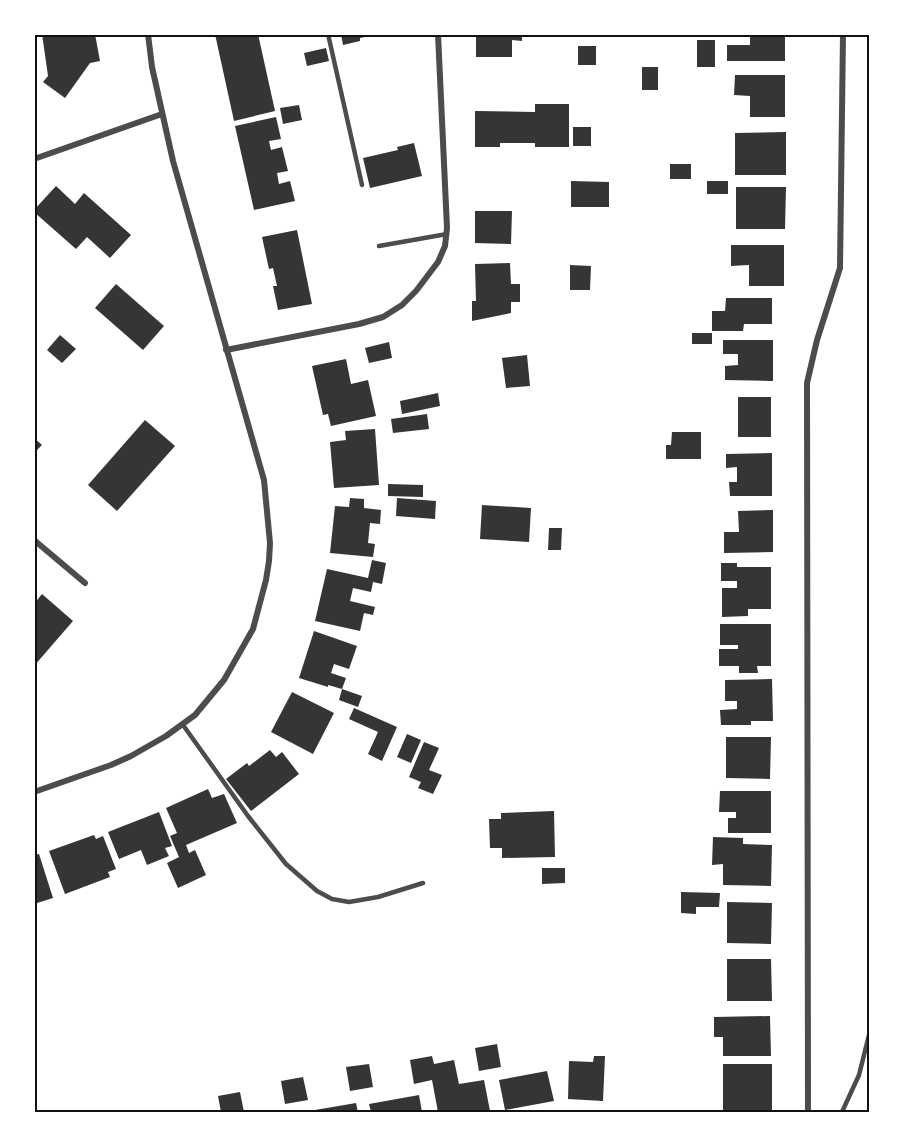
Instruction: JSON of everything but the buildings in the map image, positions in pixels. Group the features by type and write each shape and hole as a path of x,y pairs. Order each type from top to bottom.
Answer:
{"street":[{"path":"34,792 121,761 149,747 183,725 206,703 224,680 253,629 266,580 270,543 264,480 173,161 152,67 148,34"},
{"path":"226,350 359,324 383,317 402,305 438,262 447,234 438,34"},
{"path":"808,1113 807,383 817,340 840,268 843,34"},
{"path":"34,159 162,114"},
{"path":"34,540 85,584"}],"lane":[{"path":"328,34 362,185"},
{"path":"379,246 447,234"},
{"path":"183,725 285,864 317,891 332,900 349,902 378,897 423,883"},
{"path":"842,1113 859,1075 870,1032"}]}
